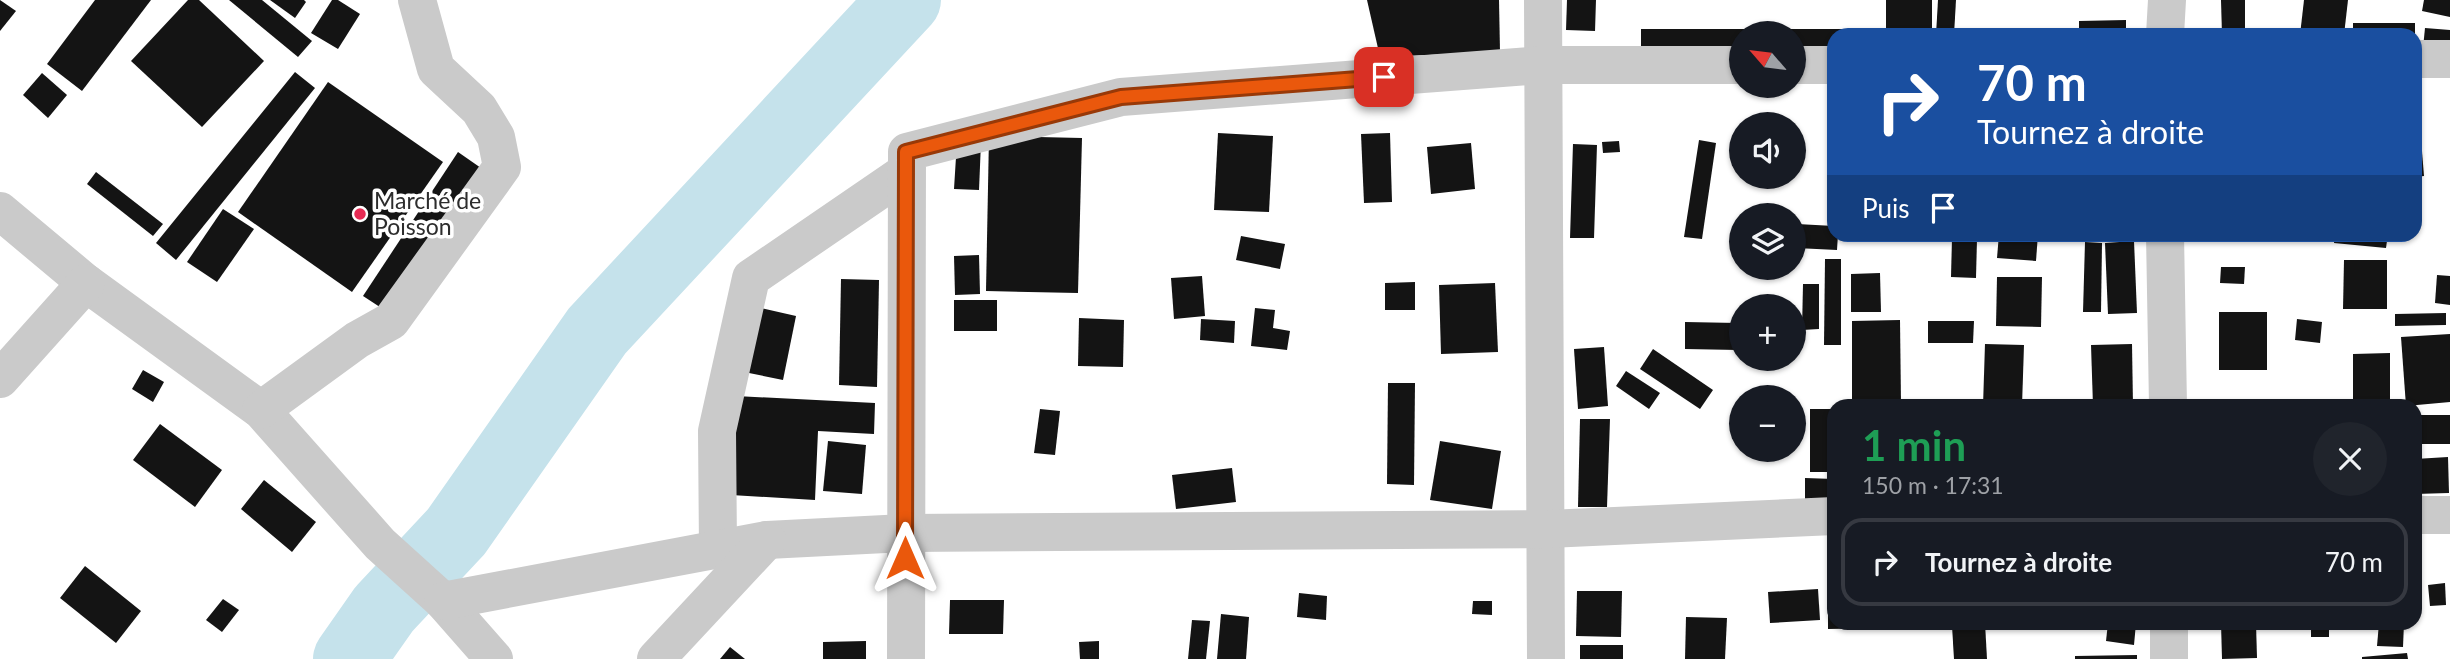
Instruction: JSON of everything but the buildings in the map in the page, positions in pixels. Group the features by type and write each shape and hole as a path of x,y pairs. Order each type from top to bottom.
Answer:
{"street":[{"path":"261,410 357,341 391,321 502,167 496,137 479,109 436,69 417,0"},
{"path":"1543,0 1548,529 1546,659"},
{"path":"2165,28 2167,0"},
{"path":"2422,59 2450,59"},
{"path":"906,659 906,152 1121,97 1543,65 1729,65"},
{"path":"1806,65 1827,65"},
{"path":"719,550 717,431 751,278 906,172"},
{"path":"0,211 86,283 261,410 380,544 443,601 494,659"},
{"path":"2165,242 2168,399"},
{"path":"0,379 86,283"},
{"path":"2422,515 2450,515"},
{"path":"443,601 767,540 905,533 1548,529 1827,516"},
{"path":"656,659 767,540"},
{"path":"2169,630 2169,659"}],"waterway":[{"path":"349,659 384,609 456,532 597,331 905,0"}],"place":[{"name":"Marché de Poisson","path":"360,214"}],"route":[{"path":"905,558 906,152 1121,97 1384,77"}]}
